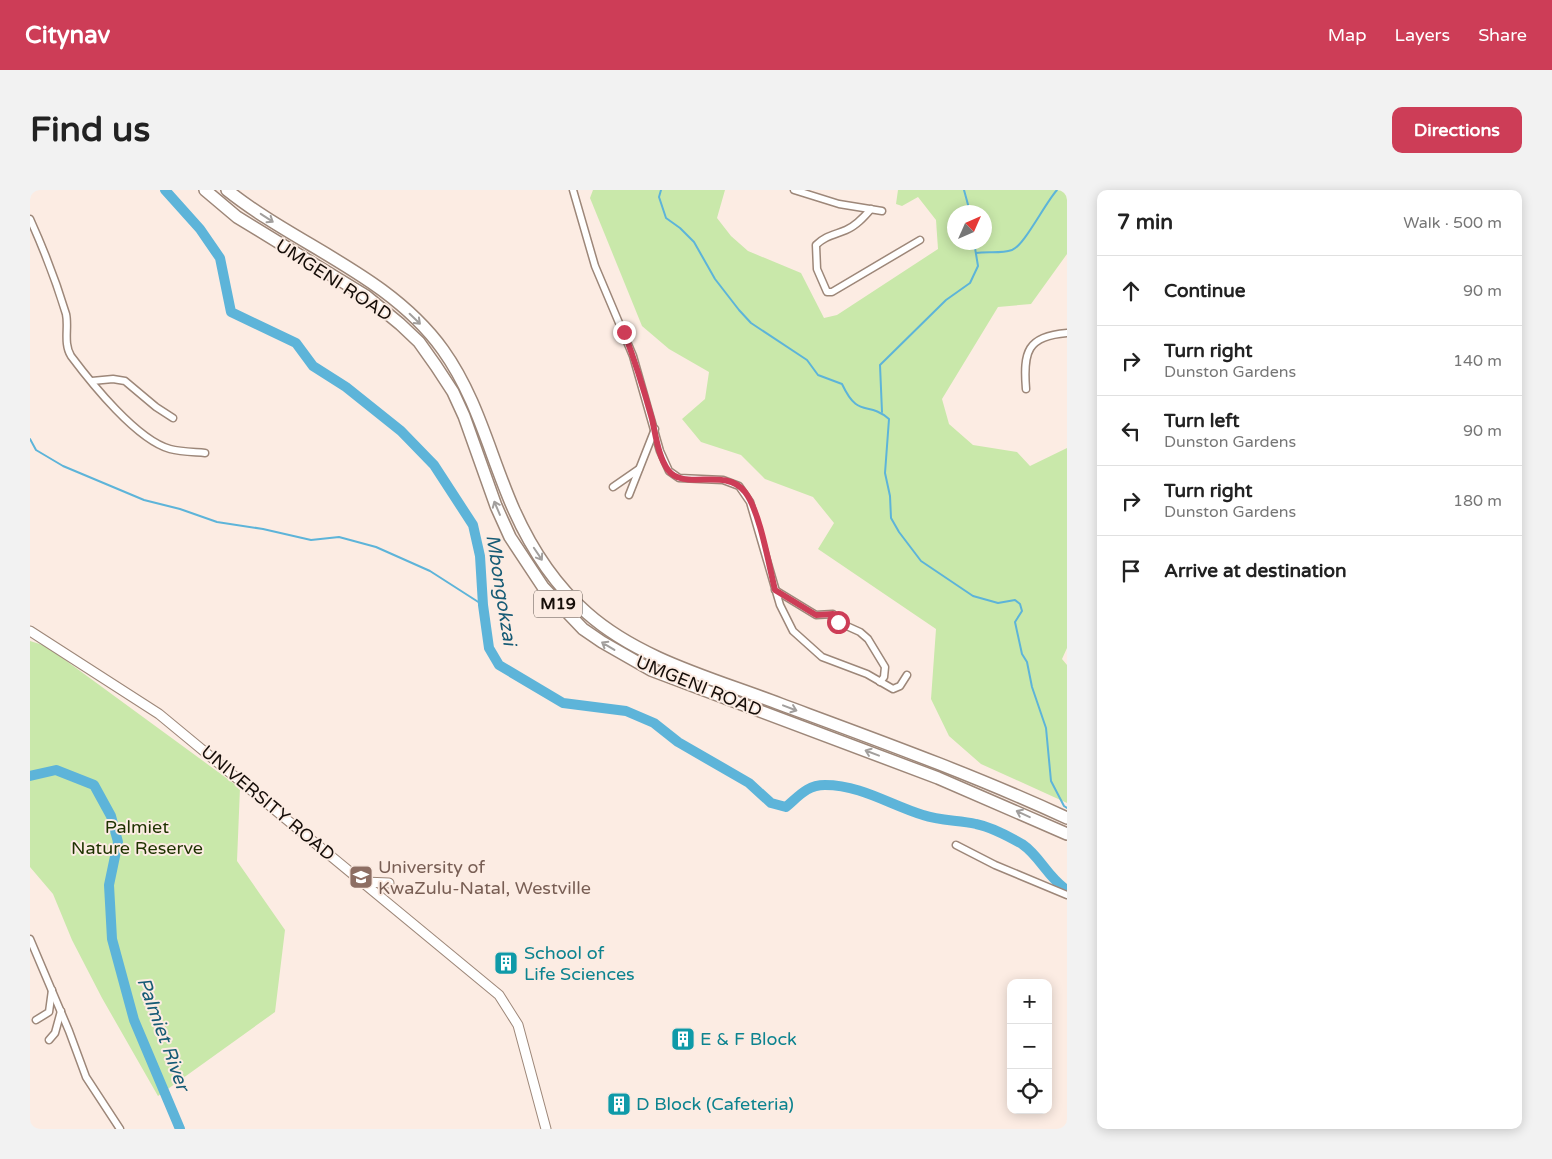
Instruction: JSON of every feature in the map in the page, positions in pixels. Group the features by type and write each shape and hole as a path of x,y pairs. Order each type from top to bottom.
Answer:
{"highway":[{"name":"UMGENI ROAD","path":"205,190 237,217 366,296 384,309 419,342 453,392 496,506 520,554 543,587 583,628 602,642 651,670 938,778 1067,834"},
{"name":"UMGENI ROAD","path":"227,190 274,224 370,281 402,306 436,341 471,396 514,510 527,537 560,584 587,613 616,634 659,658 944,765 1067,818"}],"street":[{"path":"573,190 595,266 630,348 663,459 673,475 685,479 728,480 746,493 756,517 775,590 785,617 808,647 833,663 867,674 889,688 897,688 907,675"},
{"path":"794,190 839,204 882,211"},
{"path":"871,209 858,223 847,230 828,236 816,245 817,269 827,292 832,292 852,281 920,240"},
{"path":"30,219 47,258 66,317 68,352 128,421 144,435 169,449 205,453"},
{"path":"1026,389 1025,358 1031,347 1044,336 1067,333"},
{"path":"92,381 113,379 125,381 156,408 173,418"},
{"path":"629,495 654,429"},
{"path":"613,487 639,469"},
{"path":"775,590 816,615 833,614 840,624 864,634 885,667 884,677 880,682"},
{"name":"UNIVERSITY ROAD","path":"30,632 159,714 488,985 507,1005 518,1026 546,1129"},
{"path":"956,845 1067,895"},
{"path":"364,882 388,883"},
{"path":"30,939 61,1011 86,1077 120,1129"},
{"path":"36,1020 49,1012 52,990"},
{"path":"49,1040 55,1033 61,1011"}],"green space":[{"path":"593,190 725,190 717,218 731,236 748,251 801,273 824,318 837,315 938,249 936,220 918,197 902,206 896,204 898,190 1067,190 1067,254 1031,304 998,307 942,399 949,424 973,445 1017,452 1030,466 1067,448 1067,648 1062,659 1067,665 1067,803 981,764 949,736 931,699 936,629 818,549 834,523 813,497 765,479 741,455 701,442 682,419 705,399 709,372 669,349 642,326 590,198"},
{"name":"Palmiet Nature Reserve","path":"30,641 46,646 240,788 237,861 285,930 275,1012 158,1096 102,998 72,940 53,894 30,867"}],"waterway":[{"name":"Mbongokzai","path":"165,190 200,229 220,258 231,312 296,343 313,366 346,387 401,431 434,465 473,525 480,556 483,605 489,648 499,665 563,703 626,711 654,723 678,742 749,783 771,803 786,807 808,789 819,785 838,786 863,792 929,817 982,825 1022,844 1054,879 1067,890"},
{"path":"661,190 659,197 666,218 680,228 694,242 715,279 751,323 807,360 818,375 842,384 853,402 889,419 885,473 890,496 891,518 921,561 973,596 998,603 1015,600 1020,604 1022,611 1015,622 1022,654 1027,662 1032,687 1046,728 1051,781 1064,806 1067,808"},
{"path":"964,190 968,205"},
{"path":"976,253 1008,251 1017,247 1057,190"},
{"path":"882,412 880,365 946,300 970,283 978,266 975,250"},
{"path":"30,439 36,450 63,466 144,500 180,509 217,522 263,529 311,540 339,537 376,547 430,571 483,605"},
{"name":"Palmiet River","path":"30,776 56,770 94,785 111,816 118,842 109,885 112,939 134,1020 180,1129"}],"place":[{"name":"University of KwaZulu-Natal, Westville","path":"361,877"},
{"name":"School of Life Sciences","path":"506,963"},
{"name":"E & F Block","path":"683,1039"},
{"name":"D Block (Cafeteria)","path":"619,1104"}],"route":[{"path":"624,332 642,385 660,451 669,471 679,478 728,480 739,486 746,493 756,517 775,590 816,615 828,613 835,615 838,622"}]}
